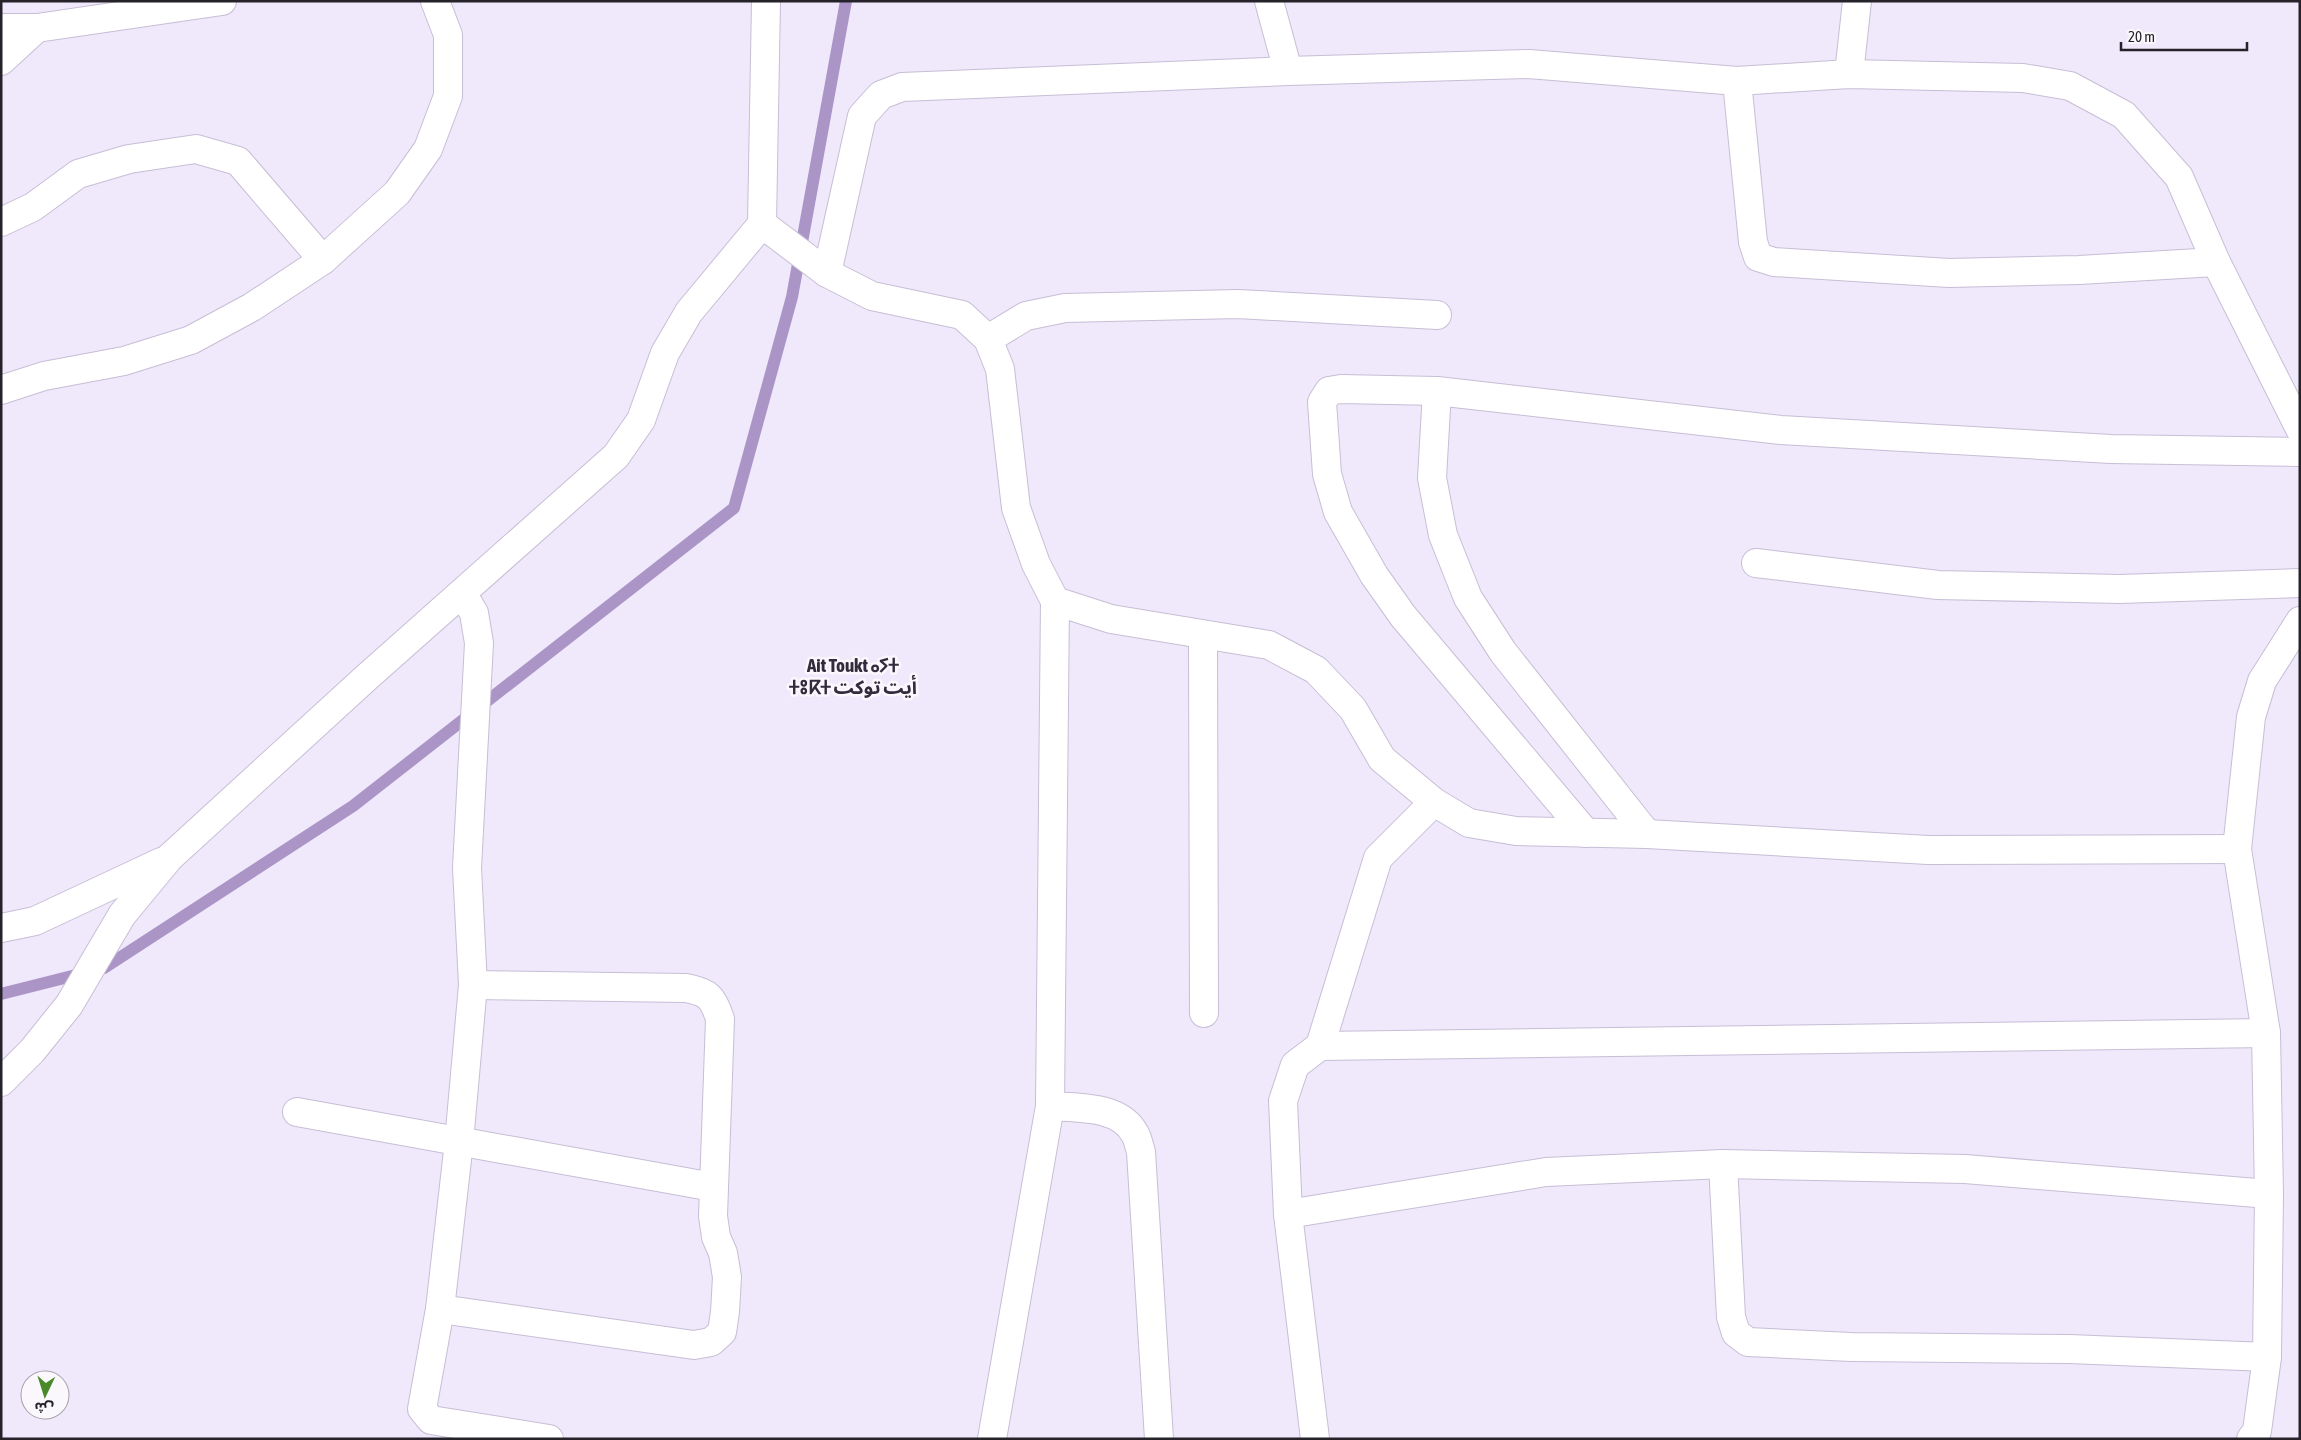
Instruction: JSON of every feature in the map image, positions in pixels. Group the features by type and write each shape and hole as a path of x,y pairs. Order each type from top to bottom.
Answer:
{"street":[{"path":"1,28 37,28 222,1"},
{"path":"1,390 44,376 124,361 191,340 252,307 323,260 397,193 428,148 448,96 448,35 435,1"},
{"path":"1,1082 32,1050 69,1005 122,915 169,858 616,456 641,420 665,353 689,312 762,224 766,1"},
{"path":"1269,1 1288,71"},
{"path":"1849,74 1856,1"},
{"path":"1,61 37,28"},
{"path":"827,273 862,116 881,95 902,87 1288,71 1528,64 1736,81 1849,74 2006,78 2070,86 2124,115 2179,177 2216,262 2300,429"},
{"path":"1736,81 1753,242 1758,257 1774,262 1949,273 2079,270 2216,262"},
{"path":"1,222 33,208 78,174 129,159 196,149 238,161 323,260"},
{"path":"762,224 827,273 872,296 962,315 988,339 1000,369 1016,508 1036,564 1055,601 1050,1106 992,1439"},
{"path":"988,339 1026,316 1064,308 1238,304 1437,315"},
{"path":"1586,833 1403,616 1374,575 1338,512 1327,474 1322,402 1329,391 1341,389 1437,391 1781,430 2111,448 2300,452"},
{"path":"1437,391 1432,478 1443,535 1468,598 1503,652 1647,834"},
{"path":"1756,563 1938,585 2119,589 2300,582"},
{"path":"462,593 474,613 479,643 468,868 473,985 459,1142 440,1309 422,1409 431,1420 549,1439"},
{"path":"1055,601 1111,619 1269,645 1316,670 1353,709 1382,759 1434,802 1469,823 1516,831 1647,834 1928,850 2237,849"},
{"path":"2251,1439 2257,1431 2267,1358 2269,1194 2266,1033 2237,849 2251,717 2262,682 2300,621"},
{"path":"1203,635 1204,1013"},
{"path":"1315,1439 1288,1214 1284,1101 1295,1065 1320,1046 1378,858 1434,802"},
{"path":"1,928 35,921 169,858"},
{"path":"440,1309 694,1345 711,1342 722,1332 727,1277 723,1253 716,1237 713,1216 720,1019 715,1003 703,991 686,988 473,985"},
{"path":"1320,1046 2266,1033"},
{"path":"1050,1106 1101,1110 1120,1118 1134,1132 1141,1152 1160,1439"},
{"path":"297,1112 713,1187"},
{"path":"1288,1214 1546,1172 1723,1164 1965,1169 2269,1194"},
{"path":"1723,1164 1731,1317 1736,1333 1748,1342 1851,1347 2069,1349 2267,1358"}],"waterway":[{"path":"1,994 104,968 353,806 734,508 792,297 846,1"}],"district":[{"name":"Ait Toukt ⴰⵢⵜ ⵜⵓⴽⵜ أيت توكت","path":"853,676"}]}
